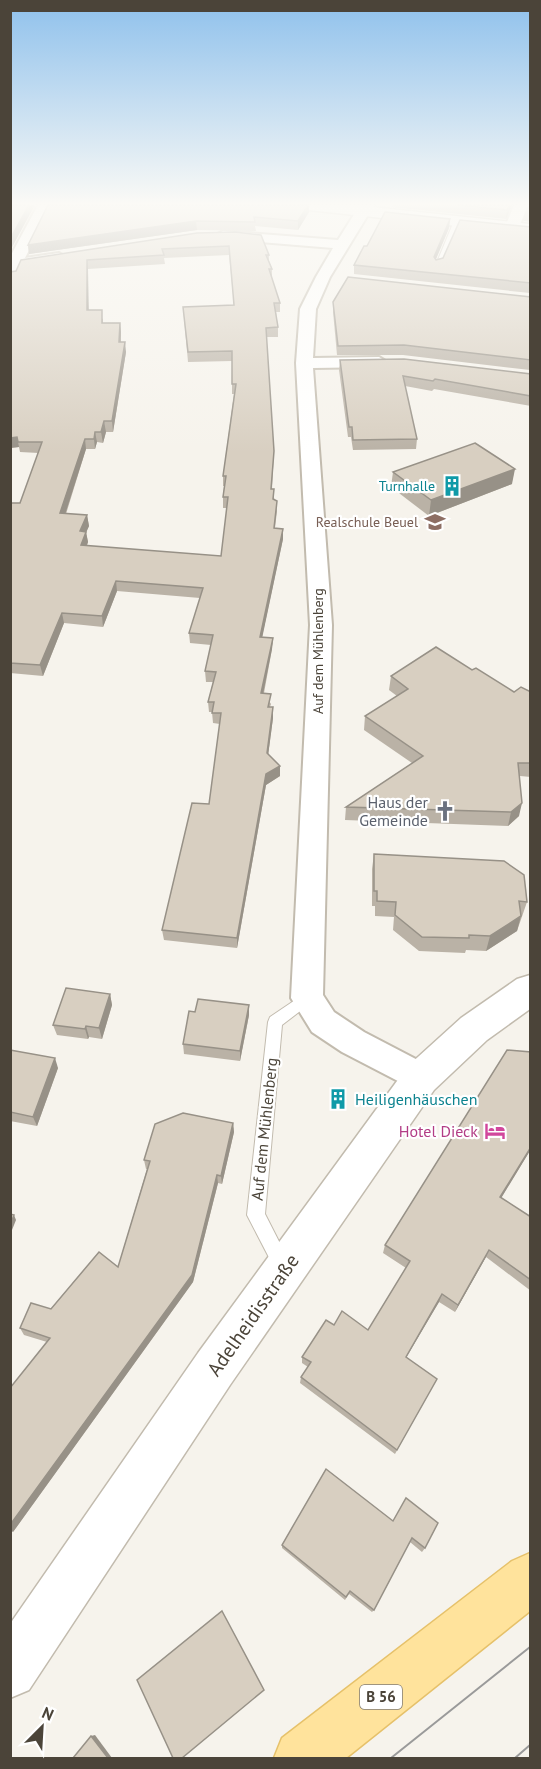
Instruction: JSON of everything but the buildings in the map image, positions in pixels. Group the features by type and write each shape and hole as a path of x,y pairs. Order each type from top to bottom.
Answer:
{"main road":[{"name":"B 56","path":"302,1758 531,1579"}],"street":[{"name":"Auf dem Mühlenberg","path":"307,998 321,625 304,363 308,309 326,288"},
{"path":"304,363 392,362"},
{"name":"Adelheidisstraße","path":"10,1671 214,1369 285,1269 406,1069 474,1029 531,990"},
{"path":"307,998 323,1022 353,1042 406,1069"}],"lane":[{"name":"Auf dem Mühlenberg","path":"285,1269 256,1215 275,1022 307,998"}],"tram line":[{"path":"391,1758 530,1647"},
{"path":"515,1758 530,1745"}],"place":[{"name":"Turnhalle","path":"452,486"},
{"name":"Realschule Beuel","path":"435,522"},
{"name":"Haus der Gemeinde","path":"445,811"},
{"name":"Heiligenhäuschen","path":"338,1099"},
{"name":"Hotel Dieck","path":"495,1131"}]}
